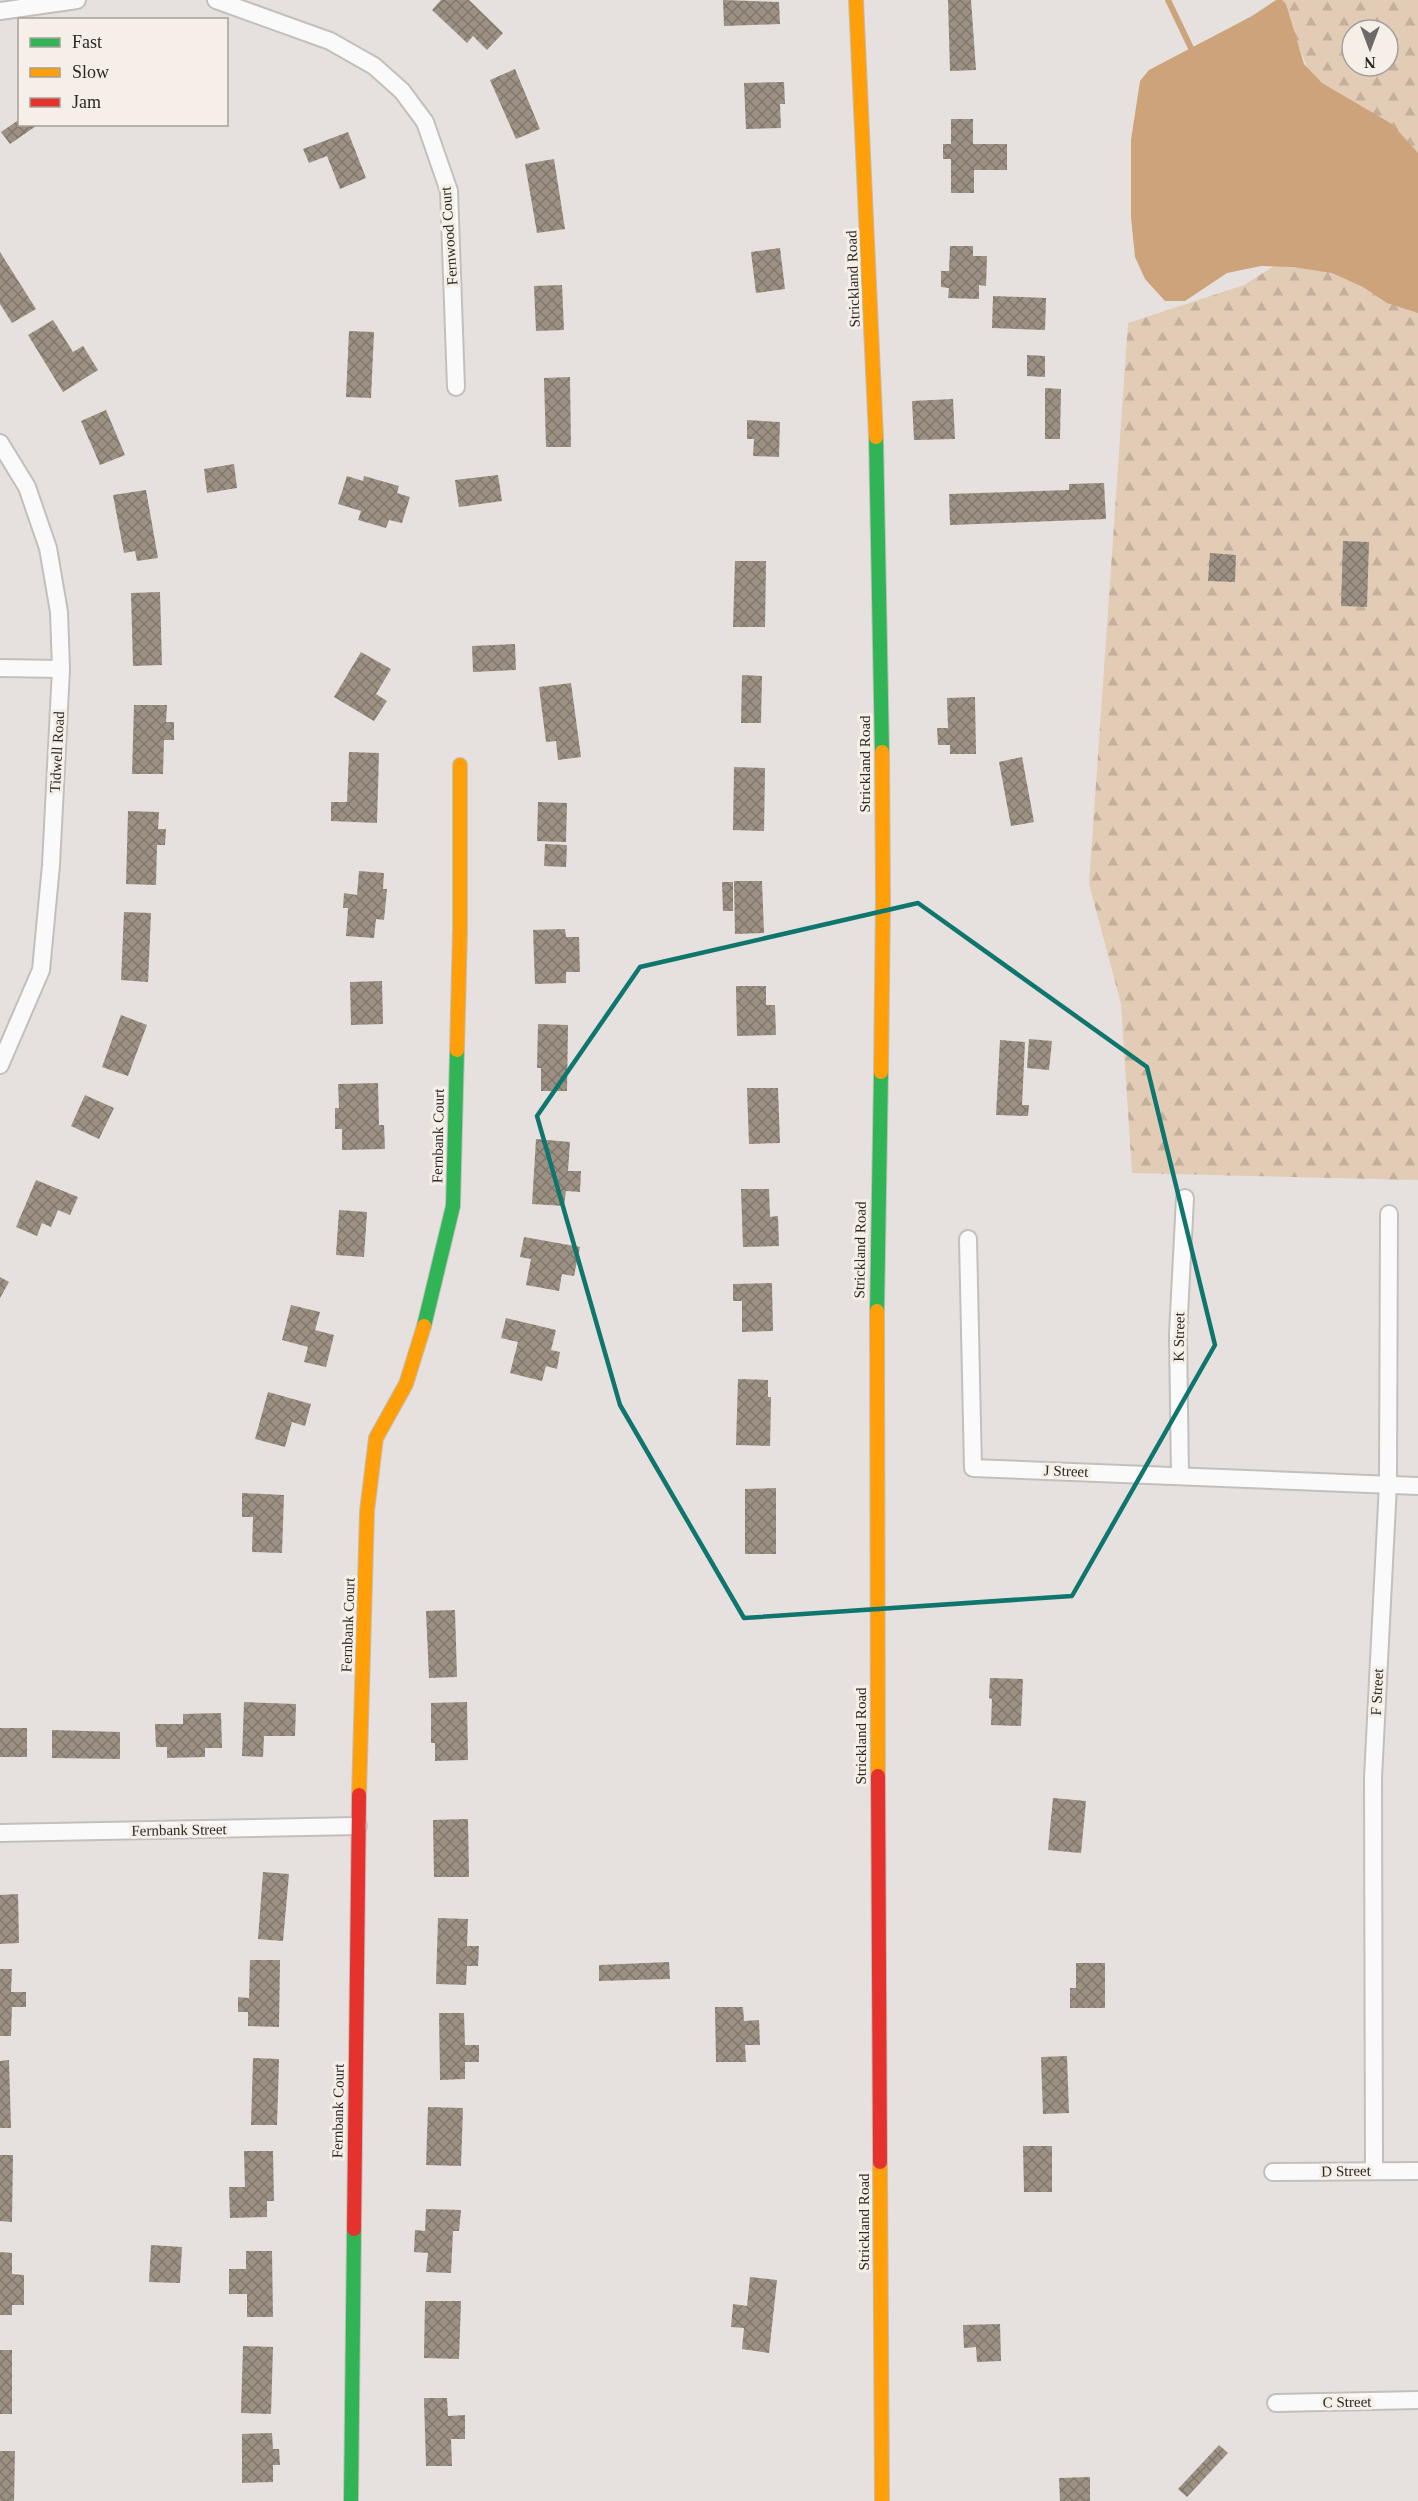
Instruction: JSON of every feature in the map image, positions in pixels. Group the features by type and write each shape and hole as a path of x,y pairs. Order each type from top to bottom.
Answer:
{"street":[{"path":"0,11 77,0"},
{"name":"Fernwood Court","path":"216,0 330,41 381,73 402,91 425,122 449,191 456,387"},
{"name":"Strickland Road","path":"855,0 867,213 878,499 881,686 883,899 876,1423 882,2501"},
{"name":"Tidwell Road","path":"0,443 27,487 48,548 59,612 61,669 51,865 41,970 6,1041 0,1065"},
{"path":"0,668 61,669"},
{"name":"Fernbank Court","path":"351,2501 358,1826 368,1511 376,1438 406,1384 416,1356 440,1268 453,1206 460,930 460,765"},
{"name":"K Street","path":"1180,1475 1178,1334 1185,1198"},
{"name":"F Street","path":"1374,2171 1373,1778 1388,1484 1389,1214"},
{"name":"J Street","path":"968,1239 973,1468 1418,1486"},
{"name":"Fernbank Street","path":"0,1833 358,1826"},
{"name":"D Street","path":"1273,2172 1418,2171"},
{"name":"C Street","path":"1276,2403 1418,2400"}],"highlighted area":[{"path":"918,903 1147,1067 1215,1345 1072,1596 744,1618 620,1405 537,1116 640,967"}],"green space":[{"path":"1280,0 1418,0 1418,1180 1132,1173 1121,1004 1089,884 1128,323 1244,285 1332,229 1322,104"}],"shaded area":[{"path":"1276,0 1282,0 1286,4 1304,64 1322,83 1392,124 1418,153 1418,313 1387,303 1363,287 1332,273 1293,267 1261,266 1227,273 1185,301 1165,301 1145,279 1135,257 1131,217 1131,140 1140,81 1149,70 1252,16"}],"building":[{"path":"441,0 469,0 503,33 487,50 473,36 467,43 432,10"},
{"path":"723,0 779,2 780,24 724,26"},
{"path":"948,0 971,0 976,70 950,71"},
{"path":"515,69 540,129 516,139 490,80"},
{"path":"784,82 785,104 780,104 781,128 746,129 744,83"},
{"path":"951,119 973,119 973,144 1007,144 1007,170 974,170 974,193 951,193 951,159 943,159 943,144 951,144"},
{"path":"18,120 18,126 36,126 10,144 1,132"},
{"path":"348,132 366,178 340,189 327,156 309,163 303,149"},
{"path":"554,159 565,229 537,233 525,164"},
{"path":"950,246 973,246 973,256 987,256 986,286 979,285 979,299 948,298 949,288 941,287 941,271 949,271"},
{"path":"780,248 785,289 756,293 751,252"},
{"path":"0,252 36,309 12,323 0,304"},
{"path":"562,285 564,330 536,331 534,286"},
{"path":"993,296 1046,298 1045,330 992,328"},
{"path":"53,320 73,352 83,346 98,370 63,392 28,335"},
{"path":"349,331 374,332 371,398 346,397"},
{"path":"1027,355 1045,356 1045,377 1027,376"},
{"path":"570,377 571,447 546,447 544,378"},
{"path":"1045,388 1061,389 1060,439 1045,439"},
{"path":"953,399 955,439 914,440 912,401"},
{"path":"106,410 125,455 100,465 81,421"},
{"path":"747,420 780,422 779,457 753,456 754,439 747,439"},
{"path":"234,464 237,488 207,493 204,469"},
{"path":"498,475 502,501 459,507 455,480"},
{"path":"347,476 363,481 364,476 399,486 397,493 410,497 402,523 389,520 386,528 358,520 361,511 338,504"},
{"path":"1104,483 1106,519 950,525 949,494 1069,490 1069,484"},
{"path":"146,490 158,558 137,561 135,551 124,553 113,495"},
{"path":"1343,541 1369,542 1367,607 1341,606"},
{"path":"1210,553 1236,555 1235,582 1208,581"},
{"path":"735,561 766,561 765,627 733,627"},
{"path":"160,592 162,665 133,666 131,593"},
{"path":"515,644 516,670 473,672 472,646"},
{"path":"361,652 391,669 376,694 387,701 374,721 334,697"},
{"path":"742,675 762,676 761,723 741,723"},
{"path":"571,683 581,757 558,760 556,741 546,742 539,687"},
{"path":"975,697 976,754 950,754 950,745 938,745 937,728 948,728 947,698"},
{"path":"134,705 167,705 166,722 174,722 174,740 164,740 163,774 132,774"},
{"path":"349,752 379,753 377,823 331,821 331,802 347,802"},
{"path":"1022,757 1034,822 1011,826 999,762"},
{"path":"734,767 765,768 764,831 733,830"},
{"path":"538,802 567,803 566,842 537,841"},
{"path":"128,811 159,812 158,829 166,829 165,845 157,845 156,885 126,884"},
{"path":"545,844 567,845 566,867 544,866"},
{"path":"359,871 384,873 383,889 387,889 384,920 376,919 374,938 346,936 348,908 343,908 344,893 357,895"},
{"path":"734,881 762,881 764,933 735,934"},
{"path":"722,882 733,882 733,911 723,911"},
{"path":"124,912 151,913 148,982 121,980"},
{"path":"565,929 566,937 579,937 580,972 566,972 566,983 535,984 533,930"},
{"path":"382,981 383,1024 351,1025 350,982"},
{"path":"736,986 766,986 766,1005 775,1005 776,1035 737,1036"},
{"path":"121,1015 147,1025 128,1076 102,1067"},
{"path":"538,1024 568,1025 567,1091 541,1091 541,1068 537,1068"},
{"path":"1029,1039 1052,1041 1049,1070 1027,1068"},
{"path":"1000,1040 1025,1042 1022,1105 1029,1105 1028,1116 996,1115"},
{"path":"378,1083 379,1125 384,1125 385,1149 342,1150 342,1129 335,1129 335,1108 339,1108 338,1084"},
{"path":"747,1088 778,1088 780,1143 749,1144"},
{"path":"85,1095 114,1108 99,1139 71,1126"},
{"path":"536,1139 570,1142 568,1171 581,1171 580,1192 566,1191 564,1206 532,1204"},
{"path":"36,1180 78,1197 70,1215 58,1210 51,1227 42,1223 37,1236 16,1227"},
{"path":"741,1189 769,1189 770,1217 778,1216 779,1246 743,1247"},
{"path":"339,1210 367,1212 364,1257 336,1255"},
{"path":"524,1237 580,1247 574,1276 562,1274 559,1291 526,1285 531,1259 520,1257"},
{"path":"0,1277 9,1282 0,1298"},
{"path":"772,1283 773,1331 742,1332 742,1301 733,1301 733,1284"},
{"path":"291,1305 320,1312 315,1330 334,1335 326,1367 304,1362 308,1347 282,1340"},
{"path":"506,1318 556,1330 551,1350 560,1352 557,1369 546,1366 542,1381 510,1373 518,1342 501,1338"},
{"path":"738,1379 768,1380 768,1397 771,1397 770,1446 736,1445"},
{"path":"268,1392 311,1404 305,1426 292,1422 285,1447 255,1439"},
{"path":"776,1488 776,1554 745,1554 745,1489"},
{"path":"242,1493 284,1495 282,1553 252,1552 253,1517 242,1517"},
{"path":"455,1610 457,1677 429,1678 426,1611"},
{"path":"990,1678 1023,1679 1021,1726 991,1725"},
{"path":"244,1702 296,1704 295,1736 264,1736 263,1757 242,1756"},
{"path":"467,1702 468,1760 435,1761 435,1743 431,1743 431,1703"},
{"path":"221,1713 222,1748 205,1748 205,1757 167,1758 167,1747 156,1747 155,1724 183,1724 183,1714"},
{"path":"0,1728 27,1728 27,1757 0,1757"},
{"path":"52,1730 120,1732 120,1759 52,1758"},
{"path":"1053,1798 1086,1801 1081,1853 1048,1850"},
{"path":"468,1819 469,1877 434,1877 433,1820"},
{"path":"263,1872 289,1874 283,1941 258,1939"},
{"path":"18,1894 19,1943 0,1944 0,1895"},
{"path":"438,1918 468,1919 467,1946 479,1946 478,1966 467,1966 466,1985 436,1984"},
{"path":"250,1960 280,1960 279,2027 248,2026 248,2012 238,2012 238,1997 249,1998"},
{"path":"669,1962 670,1979 599,1981 599,1965"},
{"path":"1076,1963 1105,1963 1105,2008 1070,2008 1070,1988 1076,1988"},
{"path":"0,1969 12,1969 11,1992 26,1992 26,2007 12,2007 11,2036 0,2036"},
{"path":"715,2007 743,2007 744,2021 759,2020 760,2045 745,2045 746,2062 716,2062"},
{"path":"439,2013 464,2013 465,2045 479,2045 479,2062 465,2062 465,2079 440,2080"},
{"path":"1067,2056 1069,2113 1043,2114 1041,2057"},
{"path":"253,2058 279,2059 277,2125 251,2125"},
{"path":"9,2060 11,2128 0,2128 0,2061"},
{"path":"428,2107 463,2108 461,2166 426,2165"},
{"path":"1023,2146 1052,2146 1052,2192 1024,2192"},
{"path":"244,2151 273,2151 274,2201 267,2201 267,2217 230,2218 229,2187 245,2187"},
{"path":"0,2155 13,2155 12,2222 0,2221"},
{"path":"426,2209 461,2210 459,2231 453,2231 451,2273 426,2272 428,2253 414,2252 415,2230 425,2231"},
{"path":"151,2245 182,2247 180,2283 149,2282"},
{"path":"246,2251 272,2251 273,2317 247,2317 247,2294 229,2294 229,2269 246,2269"},
{"path":"0,2252 12,2253 12,2274 24,2275 24,2305 12,2305 12,2315 0,2315"},
{"path":"750,2277 777,2280 769,2353 742,2349 744,2328 731,2327 733,2304 747,2306"},
{"path":"425,2301 461,2301 459,2359 424,2358"},
{"path":"1000,2324 1001,2361 977,2362 976,2347 964,2348 963,2325"},
{"path":"243,2346 273,2347 271,2414 241,2413"},
{"path":"0,2350 12,2350 12,2414 0,2414"},
{"path":"424,2398 447,2398 448,2416 465,2415 465,2439 451,2439 452,2466 426,2466"},
{"path":"272,2433 273,2449 279,2449 280,2465 273,2465 273,2482 242,2483 242,2434"},
{"path":"1219,2445 1228,2453 1187,2497 1178,2489"},
{"path":"0,2451 15,2451 14,2501 0,2501"},
{"path":"1090,2477 1090,2501 1060,2501 1059,2478"}],"waterway":[{"path":"1168,0 1191,48"}],"traffic: fast":[{"path":"876,437 882,752"},
{"path":"424,1326 453,1206 457,1050"},
{"path":"877,1311 881,1072"},
{"path":"351,2501 354,2229"}],"traffic: slow":[{"path":"856,0 876,437"},
{"path":"881,1072 882,752"},
{"path":"457,1050 460,765"},
{"path":"877,1311 878,1776"},
{"path":"359,1795 367,1511 376,1438 406,1384 424,1326"},
{"path":"880,2162 882,2501"}],"traffic: jam":[{"path":"878,1776 880,2162"},
{"path":"354,2229 359,1795"}]}
